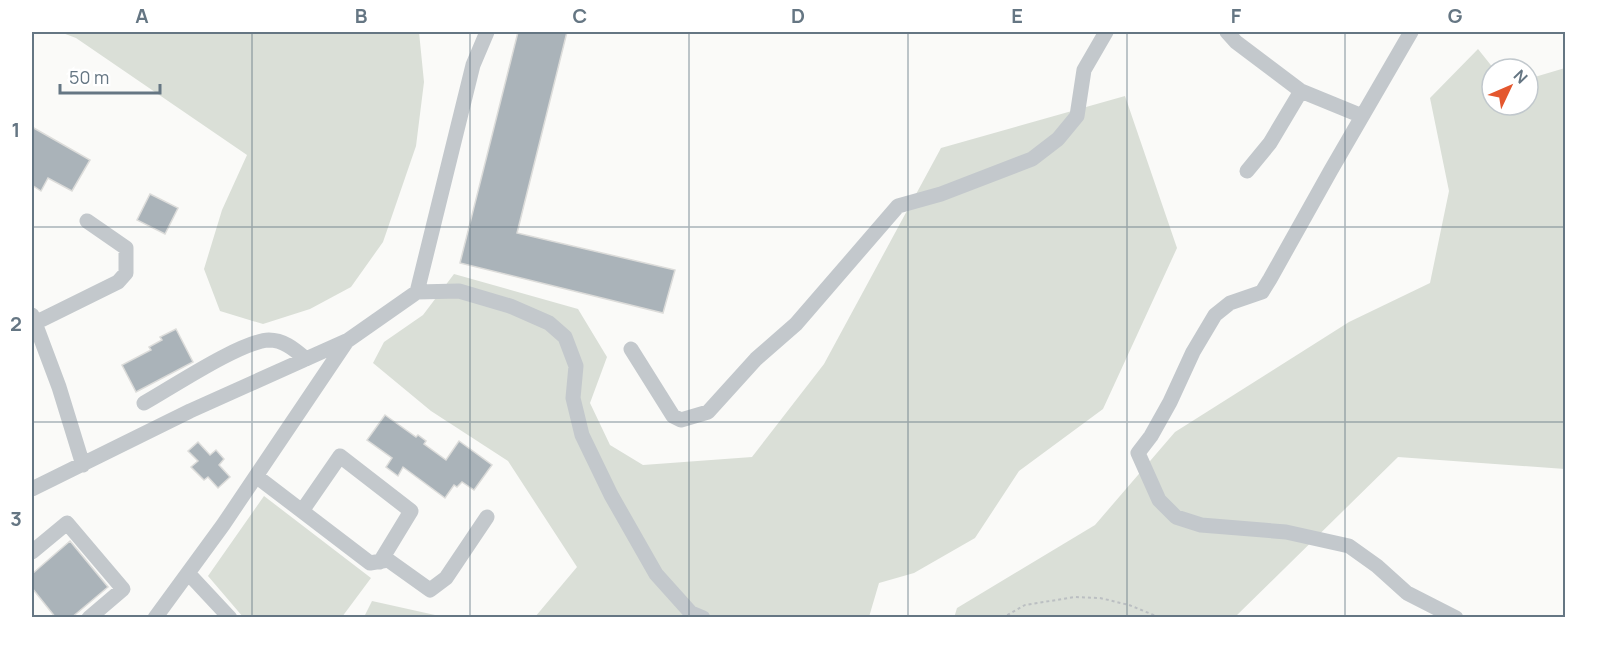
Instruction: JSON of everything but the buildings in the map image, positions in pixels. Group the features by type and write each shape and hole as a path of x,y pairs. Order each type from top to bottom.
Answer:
{"street":[{"path":"417,292 473,65 487,32"},
{"path":"631,349 673,416 681,420 708,412 756,358 796,324 898,206 941,194 1032,159 1058,138 1077,117 1084,70 1106,32"},
{"path":"1227,32 1236,42 1301,91 1362,116"},
{"path":"1411,32 1262,292 1230,303 1215,315 1193,352 1170,402 1151,436 1138,453 1159,500 1176,517 1202,525 1286,532 1349,546 1377,566 1407,593 1456,618"},
{"path":"1247,171 1270,143 1301,91"},
{"path":"83,465 59,387 33,319 118,282 126,273 126,248 87,221"},
{"path":"32,489 190,411 347,341 417,292 459,291 510,306 549,323 565,337 576,366 573,398 582,435 611,495 656,573 691,613 703,618"},
{"path":"144,403 241,348 269,340 289,345 306,359"},
{"path":"155,618 223,525 347,341"},
{"path":"302,511 340,456 411,511 380,562"},
{"path":"256,476 370,563 388,560 430,590 446,578 487,517"},
{"path":"32,552 67,524 123,589 89,618"},
{"path":"188,573 230,618"}],"path":[{"path":"1002,618 1025,605 1075,597 1100,598 1129,605 1161,618"}],"shaded area":[{"path":"60,32 419,32 424,82 416,146 383,242 351,287 310,309 263,324 220,311 204,269 222,210 247,155 76,38"},
{"path":"1478,49 1484,57 1480,57 1480,117 1540,117 1540,75 1565,68 1565,469 1398,457 1235,617 954,618 957,608 1095,525 1175,432 1349,322 1430,283 1449,191 1430,98"},
{"path":"1125,96 1177,248 1103,409 1019,471 975,538 914,573 879,583 869,617 535,617 577,567 508,461 431,411 373,363 384,342 423,315 454,274 578,309 607,357 590,403 610,445 643,465 752,457 824,364 941,148"},
{"path":"264,496 371,578 342,617 243,617 208,576"},
{"path":"372,601 444,617 364,617"}]}
